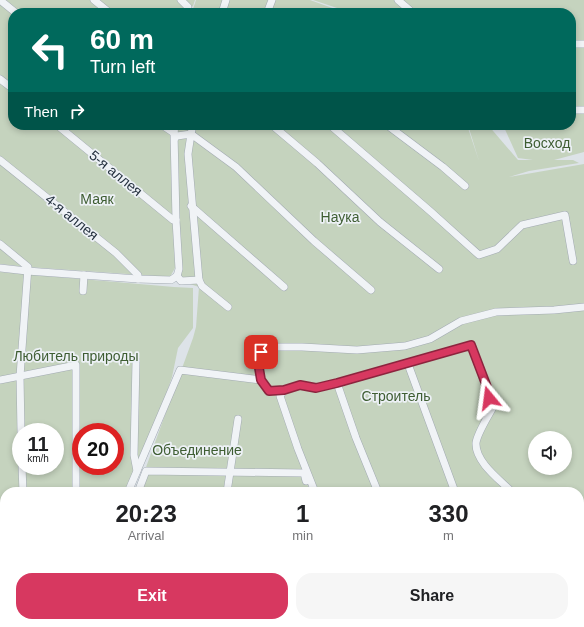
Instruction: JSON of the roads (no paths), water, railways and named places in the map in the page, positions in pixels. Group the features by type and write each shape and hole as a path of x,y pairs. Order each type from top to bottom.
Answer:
{"street":[{"path":"0,0 10,8"},
{"path":"94,0 104,8"},
{"path":"181,0 188,6 188,8"},
{"path":"398,0 407,8"},
{"path":"0,79 8,85"},
{"name":"5-я аллея","path":"63,130 173,220 176,220"},
{"path":"167,130 174,136 191,134 236,167 314,241 371,290"},
{"path":"0,268 138,279 171,280 177,276 179,269 176,220 175,130"},
{"path":"192,130 188,154 191,206 199,280 202,286 228,307"},
{"path":"278,130 317,163 380,222 439,268"},
{"path":"336,130 479,255 497,249 522,225 565,215 573,261"},
{"path":"394,130 443,167 465,186"},
{"name":"4-я аллея","path":"0,160 116,253 138,275 138,279"},
{"path":"191,206 284,288"},
{"path":"0,244 28,268 20,376 22,423"},
{"path":"83,291 84,275"},
{"path":"177,276 181,281 199,280"},
{"path":"507,487 480,460 476,443 483,424 492,410 487,387 471,345 408,364 316,388 300,385 284,390 269,391 261,380 257,356 261,352 278,347 357,350 405,346 430,339 461,321 496,312 554,310 584,306"},
{"path":"136,361 134,455 137,471"},
{"path":"408,364 453,487"},
{"path":"0,380 76,365 76,487"},
{"path":"130,487 180,370 261,380"},
{"path":"337,383 356,438 376,487"},
{"path":"284,390 280,396 313,487"},
{"path":"228,487 238,419"},
{"path":"140,487 146,470 304,473 309,487"},
{"path":"22,475 23,487"}],"park label":[{"name":"Восход","path":"547,143"},
{"name":"Маяк","path":"97,199"},
{"name":"Наука","path":"340,217"},
{"name":"Любитель природы","path":"76,356"},
{"name":"Строитель","path":"396,396"},
{"name":"Объединение","path":"197,450"}]}
